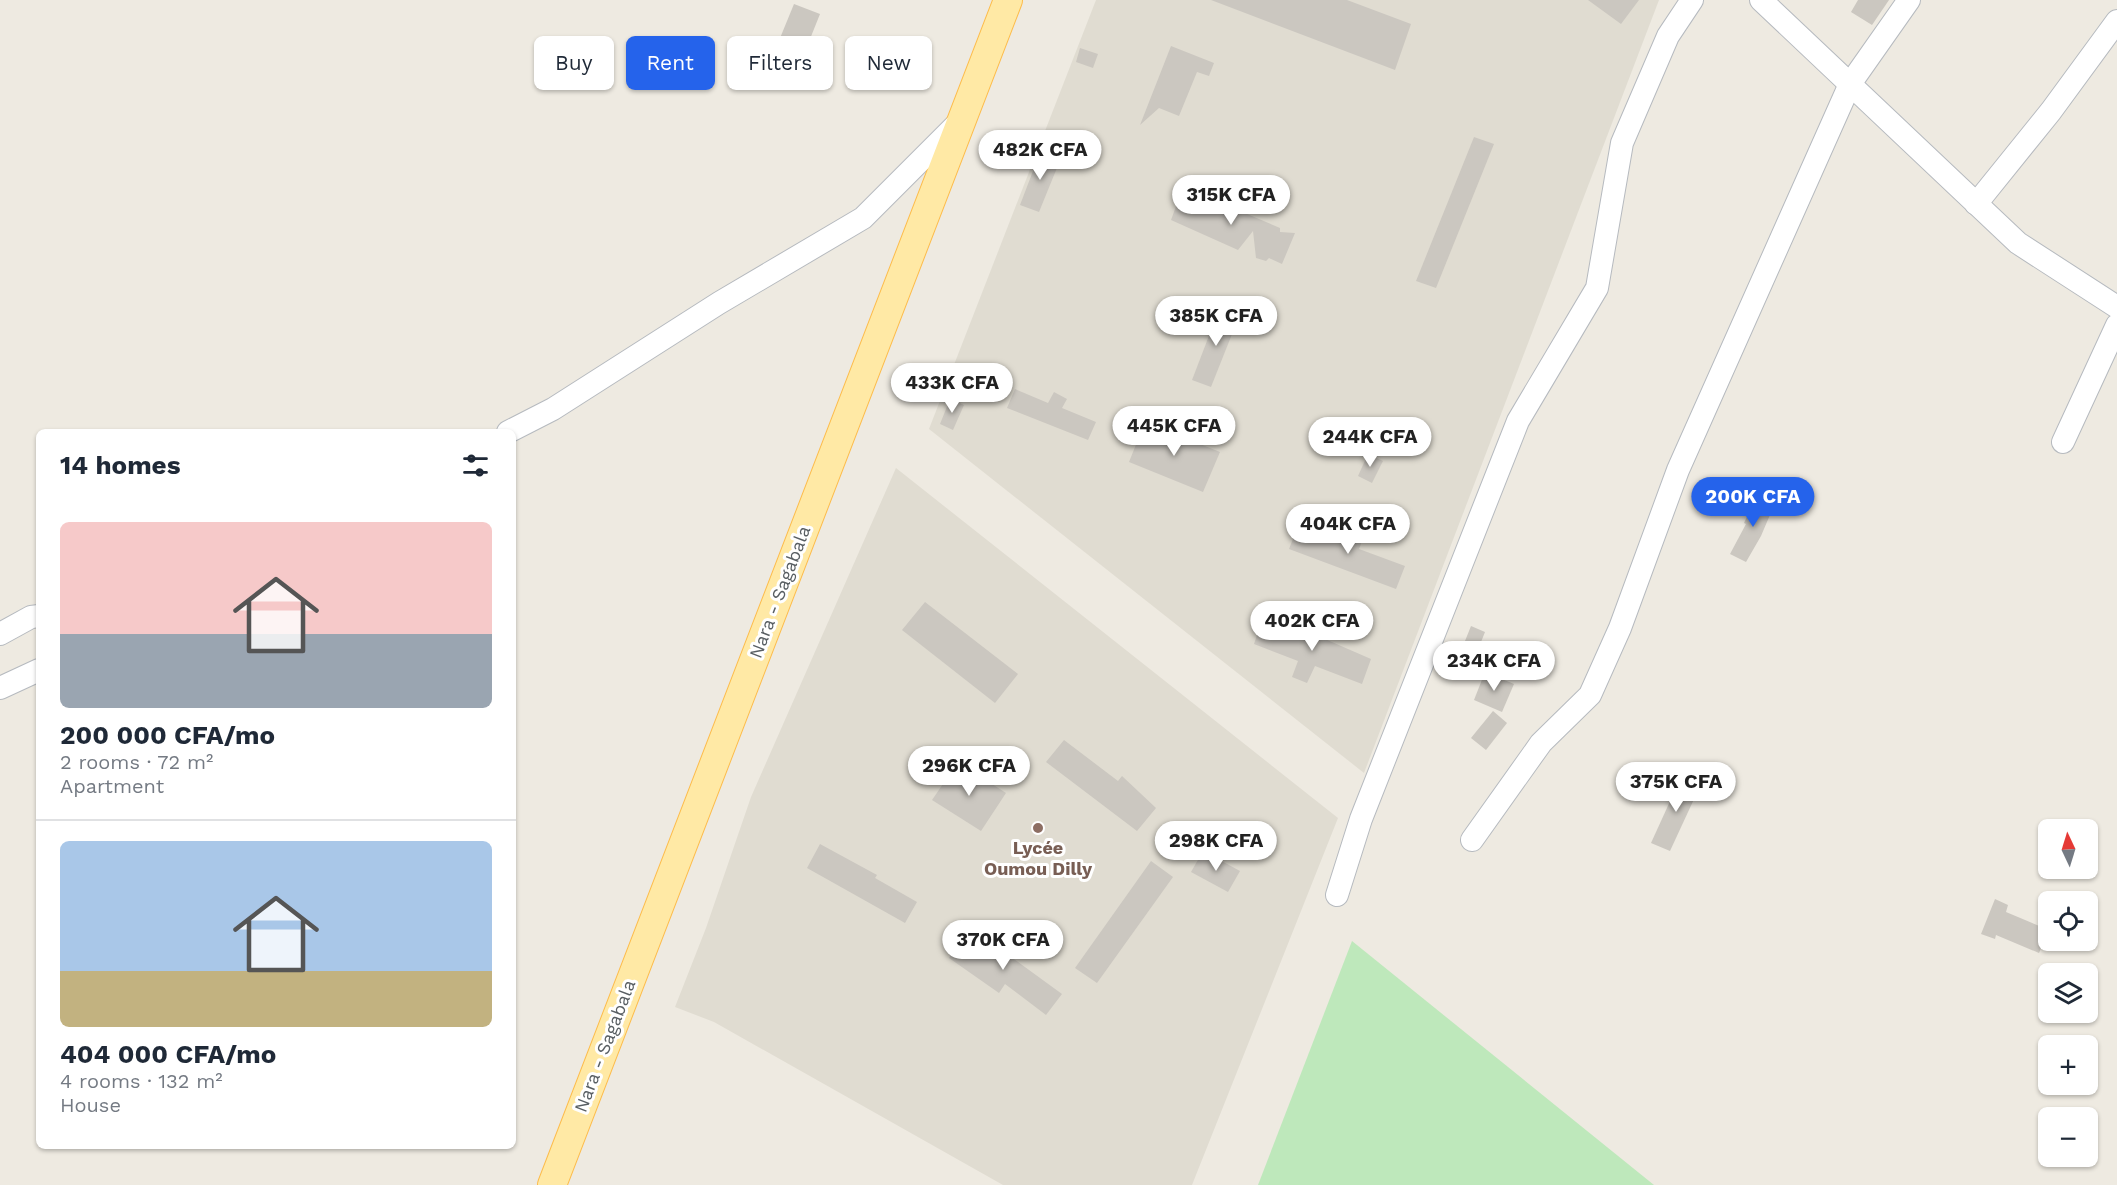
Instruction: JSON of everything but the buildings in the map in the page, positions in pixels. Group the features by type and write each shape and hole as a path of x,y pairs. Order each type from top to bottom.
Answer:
{"main road":[{"name":"Nara - Sagabala","path":"552,1185 1008,0"}],"street":[{"path":"1337,895 1361,819 1518,421 1597,288 1622,143 1668,36 1692,0"},
{"path":"1761,0 2018,243 2117,307"},
{"path":"1472,840 1542,743 1590,695 1620,628 1678,471 1850,84 1909,0"},
{"path":"1976,204 2051,111 2117,21"},
{"path":"514,429 553,409 719,303 862,219 960,121"},
{"path":"2063,442 2117,325"},
{"path":"0,634 36,616"},
{"path":"0,688 36,671"}],"shaded area":[{"path":"1096,0 1659,0 1364,773 929,429"},
{"name":"Lycée Oumou Dilly","path":"896,468 1338,818 1192,1185 1003,1185 714,1022 675,1007 706,928 751,797"}],"green space":[{"path":"1352,941 1654,1185 1258,1185"}],"place":[{"name":"Lycée Oumou Dilly","path":"1038,828"}]}
